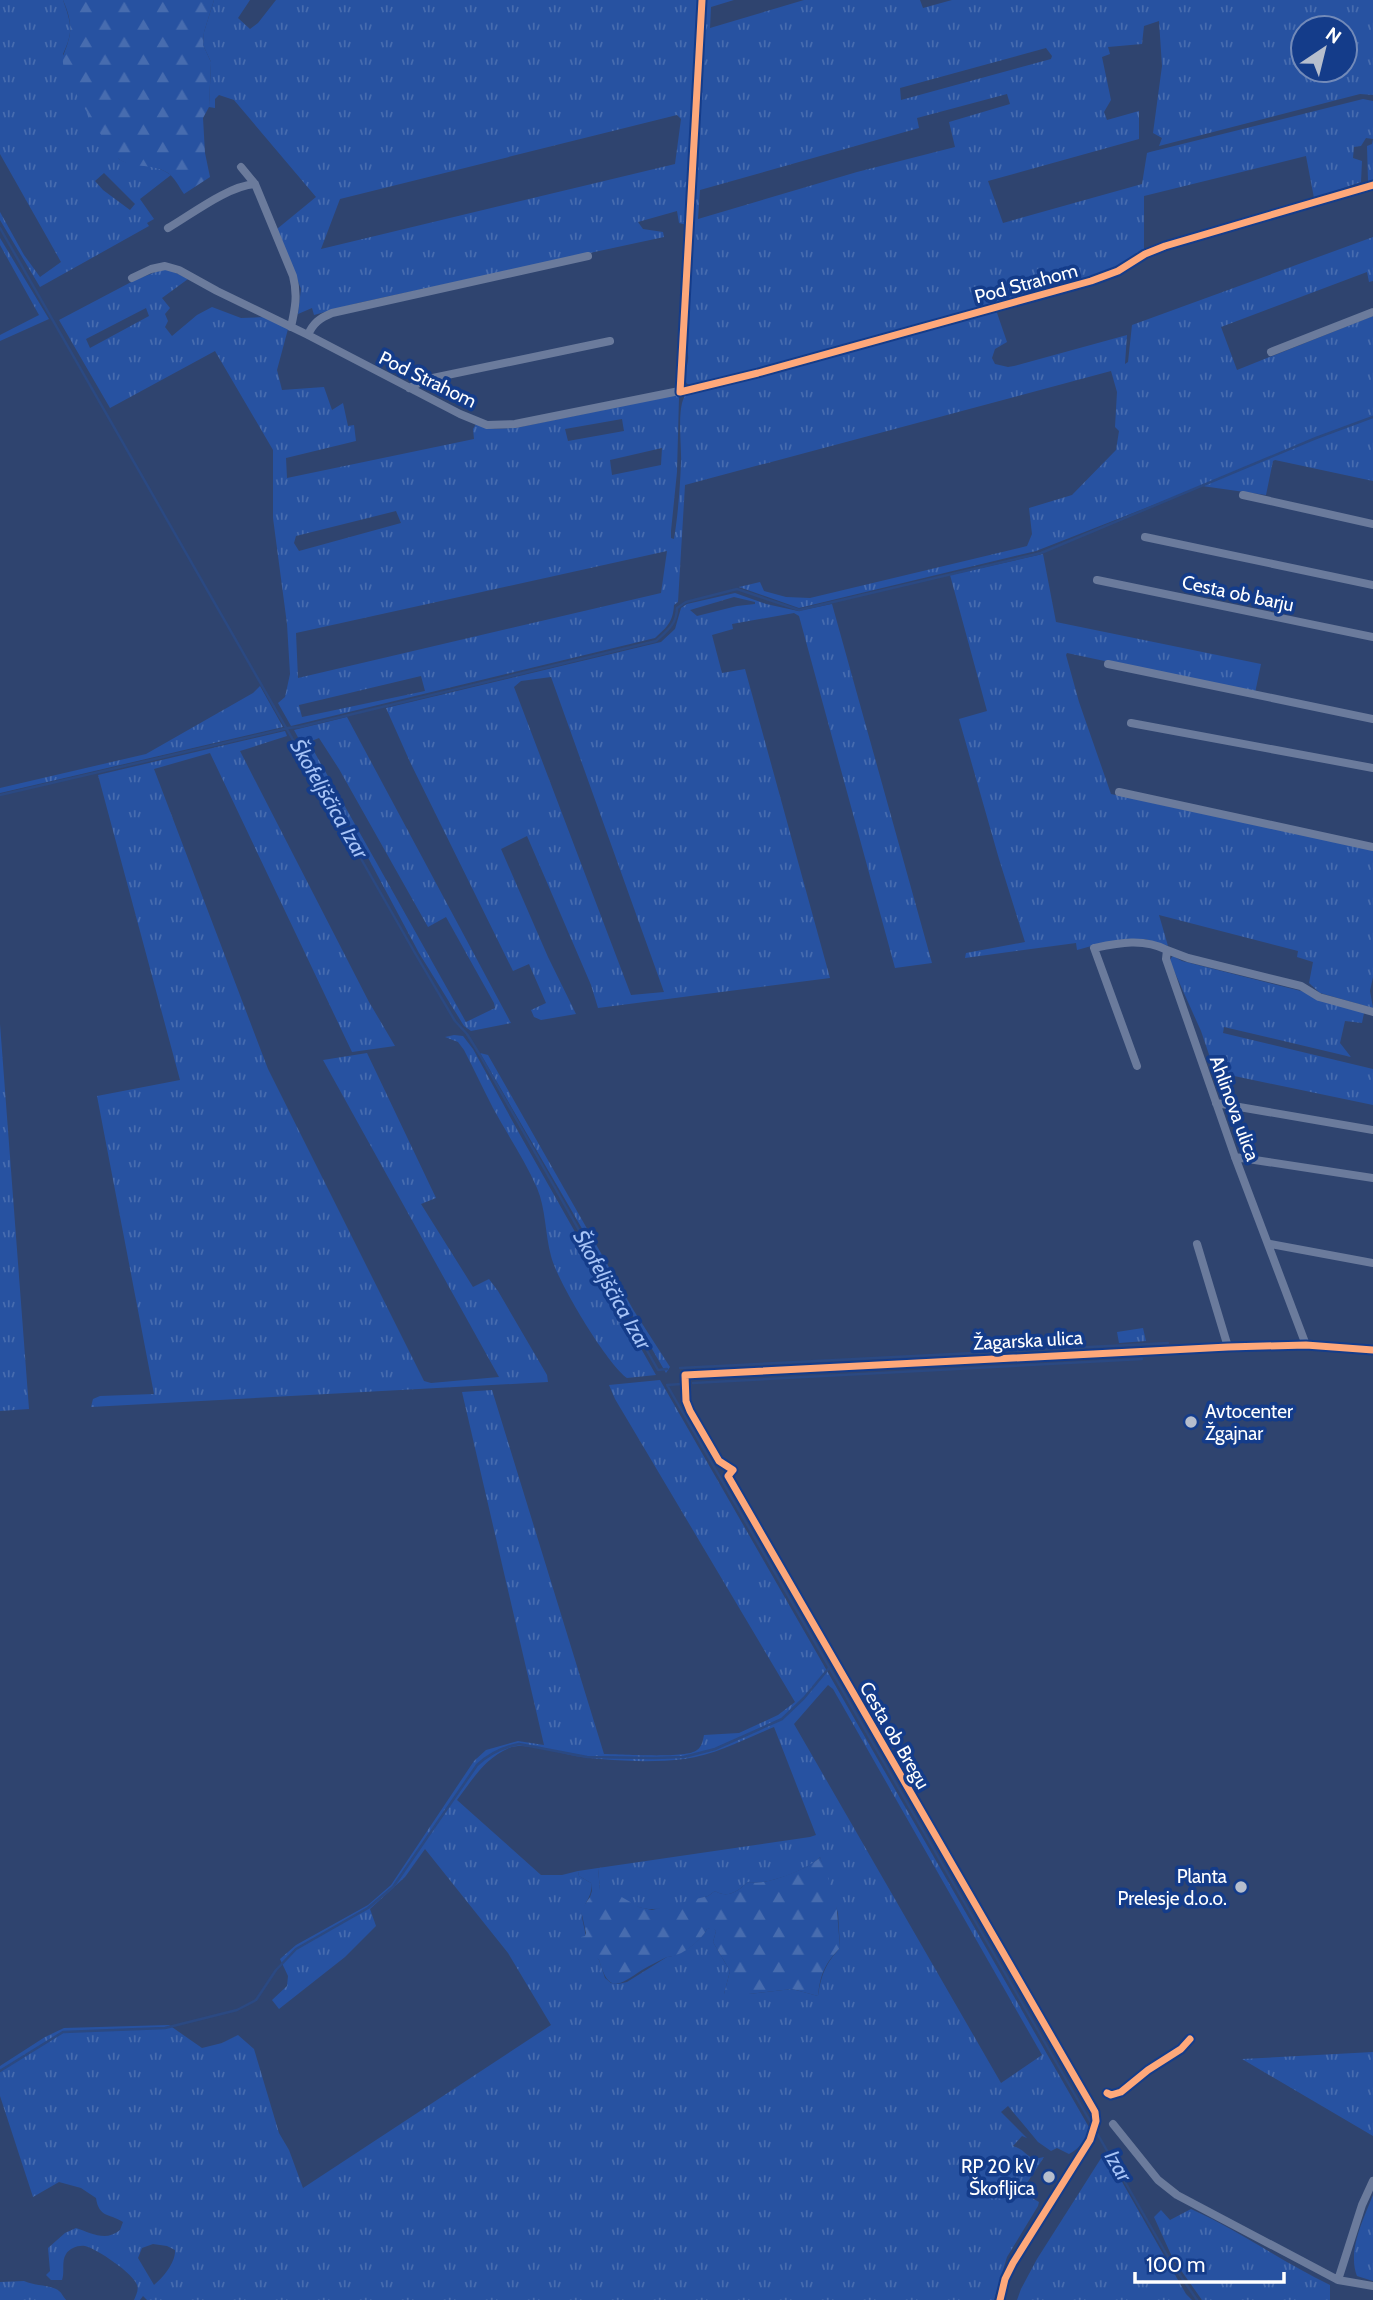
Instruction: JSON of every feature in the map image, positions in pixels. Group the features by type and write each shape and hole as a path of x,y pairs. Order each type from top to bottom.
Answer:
{"street":[{"path":"241,167 255,184 297,291 291,327"},
{"path":"168,228 245,184 255,184"},
{"name":"Pod Strahom","path":"132,278 165,266 179,270 460,414 487,425 515,424 680,392 1091,281 1118,271 1165,246 1373,185"},
{"path":"308,335 312,325 321,317 332,313 588,256"},
{"path":"1271,352 1373,313"},
{"path":"409,388 428,379 610,341"},
{"path":"1243,495 1373,524"},
{"name":"Cesta ob barju","path":"1145,537 1373,585"},
{"name":"Cesta ob barju","path":"1097,580 1373,637"},
{"path":"1108,664 1373,719"},
{"path":"1131,723 1373,768"},
{"path":"1119,792 1373,847"},
{"path":"1138,1066 1094,948 1138,941 1188,958 1301,986 1319,997 1373,1012"},
{"name":"Ahlinova ulica","path":"1167,950 1166,958 1235,1157 1306,1345"},
{"path":"1216,1103 1373,1130"},
{"path":"1235,1157 1373,1178"},
{"path":"1198,1244 1228,1347"},
{"path":"1270,1244 1373,1263"},
{"name":"Žagarska ulica","path":"733,1470 719,1461 690,1411 686,1401 685,1375 1228,1347 1306,1345 1373,1350"},
{"path":"1113,2124 1158,2179 1177,2195 1338,2280 1373,2286"},
{"path":"1338,2280 1362,2205 1373,2181"}],"green space":[{"path":"0,0 63,0 70,27 63,54 119,159 148,165 171,175 140,199 154,219 147,223 149,226 40,287 0,220 0,212 40,277 61,262 0,154","holes":["104,173 135,204 130,210 95,181"]},
{"path":"63,0 214,0 204,32 203,45 211,62 209,107 203,118 205,153 210,177 184,194 168,173 127,163 117,157 86,111 65,71 63,57 70,26"},
{"path":"214,0 250,0 238,18 250,29 276,0 699,0 687,225 679,223 677,211 638,222 643,229 663,232 664,237 358,303 314,315 312,308 298,314 301,289 277,229 316,197 234,100 219,95 215,99 215,108 209,107 211,62 203,45 204,32","holes":["677,115 681,119 675,164 321,249 340,199"]},
{"path":"705,0 734,0 711,7 710,28 804,0 920,0 923,8 952,0 1373,0 1373,95 1360,94 1159,146 1162,138 1153,133 1162,66 1159,21 1144,26 1142,44 1108,47 1110,54 1102,57 1111,100 1104,112 1107,120 1139,111 1139,139 988,181 1003,223 1142,184 1147,153 1363,99 1373,101 1373,139 1366,138 1361,146 1354,147 1353,158 1362,161 1361,182 1314,198 1306,156 1144,196 1144,250 1110,271 1072,284 691,386 685,381 688,358 686,347","holes":["1046,48 1052,56 1051,59 901,100 900,88","1007,94 1010,104 949,122 955,147 857,172 698,219 700,190 919,128 917,118"]},
{"path":"1373,139 1373,180 1368,181 1367,146 1372,144"},
{"path":"1373,237 1373,281 1369,282 1367,272 1221,327 1237,370 1373,316 1373,481 1275,460 1266,495 1202,486 1036,551 799,608 739,587 760,582 764,591 786,597 810,598 1027,546 1032,534 1029,508 1072,495 1116,450 1119,431 1115,427 1117,392 1111,371 685,485 678,602 674,605 669,624 655,638 291,726 278,703 285,697 290,674 287,624 273,518 273,450 215,351 110,408 59,320 135,280 166,268 188,279 162,298 170,308 165,314 168,321 165,327 172,336 197,315 212,307 241,318 266,317 288,329 277,370 282,390 324,387 332,410 343,403 348,426 354,425 356,441 286,458 287,478 474,439 473,429 476,424 494,429 515,428 676,395 679,397 677,472 671,531 671,538 674,539 681,472 680,417 686,394 714,389 996,310 1007,342 995,349 992,358 995,364 1014,366 1127,335 1125,364 1128,362 1132,325","holes":["146,308 149,316 90,348 86,339","622,419 624,431 568,441 565,429","662,448 661,465 612,475 610,460","396,511 401,523 299,551 294,543 296,536","667,551 661,593 298,678 296,633","421,676 425,691 302,717 299,705"]},
{"path":"0,238 49,319 0,341 0,335 39,315 0,245"},
{"path":"1043,554 1056,622 1261,664 1255,693 1067,653 1066,655 1079,702 1111,794 1373,850 1373,977 1370,991 1373,1008 1320,993 1309,983 1313,962 1297,957 1298,951 1159,915 1168,946 1145,939 1106,942 1077,950 1076,943 965,958 966,953 1025,942 959,719 987,711 950,575"},
{"path":"735,593 798,611 832,604 932,963 895,968 799,616 794,613 732,624 733,629 712,635 722,673 745,669 830,978 598,1008 591,985 527,836 501,849 576,1014 541,1020 534,1017 531,1010 546,1003 529,964 513,971 386,708 661,642 675,629 681,608 687,604","holes":["734,597 755,604 697,616 690,610","551,677 664,992 631,995 514,687 521,681"]},
{"path":"260,686 283,727 0,793 0,788 146,754 253,693"},
{"path":"347,717 511,1023 471,1031 464,1026 419,953 357,837 294,730","holes":["319,738 428,927 446,917 495,1008 466,1022 309,742"]},
{"path":"285,731 287,736 240,751 369,1002 395,1046 352,1052 210,753 154,769 268,1069 424,1381 431,1383 499,1377 323,1060 367,1053 436,1198 421,1204 473,1287 489,1279 498,1291 547,1375 548,1382 91,1407 93,1399 100,1396 154,1394 97,1096 180,1080 98,775"},
{"path":"1173,956 1182,961 1309,993 1364,1013 1362,1023 1345,1021 1340,1043 1351,1057 1224,1027 1223,1033 1373,1069 1373,1105 1215,1072 1201,1031 1171,964 1170,959"},
{"path":"0,1024 29,1409 0,1411"},
{"path":"463,1036 473,1049 656,1375 627,1378 608,1357 584,1321 555,1268 537,1188 464,1050 458,1042 445,1037"},
{"path":"480,1053 488,1055 634,1311 670,1367 666,1373"},
{"path":"1143,1328 1146,1341 1119,1343 1117,1332"},
{"path":"660,1380 1090,2129 1082,2144 1069,2154 1057,2148 1051,2151 1038,2142 1008,2106 1001,2112 1027,2138 1022,2136 1013,2146 1030,2157 1044,2157 1025,2186 1027,2195 1039,2202 1038,2206 1007,2257 994,2300 147,2300 143,2296 140,2300 134,2300 138,2287 134,2280 105,2256 82,2246 66,2254 62,2280 51,2280 46,2275 50,2271 48,2248 65,2233 76,2228 104,2236 115,2234 123,2222 102,2212 96,2198 81,2188 59,2182 33,2197 0,2096 0,2066 45,2037 64,2028 169,2025 202,2048 238,2035 254,2049 279,2133 289,2150 303,2188 551,2025 508,1953 425,1849 405,1877 370,1909 376,1926 345,1957 279,2009 272,2000 287,1986 288,1976 280,1959 296,1945 368,1905 391,1885 474,1761 486,1750 518,1741 544,1745 462,1392 492,1390 604,1754 691,1753 700,1747 704,1735 739,1733 778,1715 795,1702 609,1385","holes":["828,1685 833,1689 1042,2055 1001,2083 794,1724","774,1727 816,1835 598,1868 600,1890 636,1906 662,1908 708,1896 715,1891 733,1893 748,1882 764,1882 786,1876 807,1867 820,1857 838,1913 840,1948 825,1970 818,1996 792,1989 724,1994 730,1971 713,1942 716,1931 713,1927 707,1929 684,1951 667,1957 627,1982 611,1983 605,1978 599,1960 585,1936 582,1912 590,1895 591,1883 579,1876 578,1871 562,1875 541,1875 457,1800 486,1764 500,1753 516,1746 607,1760 671,1760 707,1754","153,2244 175,2250 168,2269 154,2285 138,2258 142,2248"]},
{"path":"820,1857 836,1899 840,1948 824,1970 818,1996 792,1989 724,1994 730,1971 713,1942 716,1931 713,1928 707,1929 684,1951 615,1984 607,1978 599,1960 583,1949 581,1937 586,1933 581,1910 592,1891 591,1883 579,1876 578,1871 598,1868 600,1890 606,1888 639,1907 652,1910 708,1896 715,1891 733,1893 748,1882 775,1879 797,1871"},
{"path":"1373,2052 1373,2136 1242,2059"},
{"path":"1105,2152 1186,2294 1192,2300 1017,2300 1037,2259"},
{"path":"1373,2195 1373,2281 1357,2276 1354,2256 1361,2224"},
{"path":"1191,2209 1330,2285 1330,2300 1202,2300 1173,2259 1154,2217 1161,2210 1170,2220"},
{"path":"24,2281 56,2289 66,2300 0,2300 0,2282"}],"waterway":[{"name":"Škofeljščica Izar","path":"0,228 415,953 455,1021 480,1055 658,1370 667,1369"},
{"path":"0,795 299,727 656,641 673,623 677,608 686,602 737,589 799,610 1041,553 1316,438 1373,417"},
{"path":"680,1368 1168,1343"},
{"path":"693,1383 1142,1359"},
{"name":"Izar","path":"681,1384 667,1385 1171,2262 1197,2300"},
{"path":"0,2071 63,2032 165,2028 237,2010 256,2000 276,1970 296,1949 368,1908 393,1887 477,1765 496,1752 519,1744 587,1757 684,1757 715,1749 782,1719 829,1668"}],"cycle path":[{"path":"702,0 680,392 1091,281 1118,271 1145,254 1165,246 1373,185"},
{"name":"Cesta ob Bregu","path":"1000,2300 1005,2279 1013,2263 1090,2140 1096,2121 1095,2112 728,1476 733,1470 719,1461 690,1411 686,1401 685,1375 1228,1347 1306,1345 1373,1350"},
{"path":"1107,2093 1111,2095 1121,2092 1148,2070 1181,2049 1190,2039"}],"place":[{"name":"Avtocenter Žgajnar","path":"1191,1422"},
{"name":"Planta Prelesje d.o.o.","path":"1241,1887"},
{"name":"RP 20 kV Škofljica","path":"1049,2177"}]}
